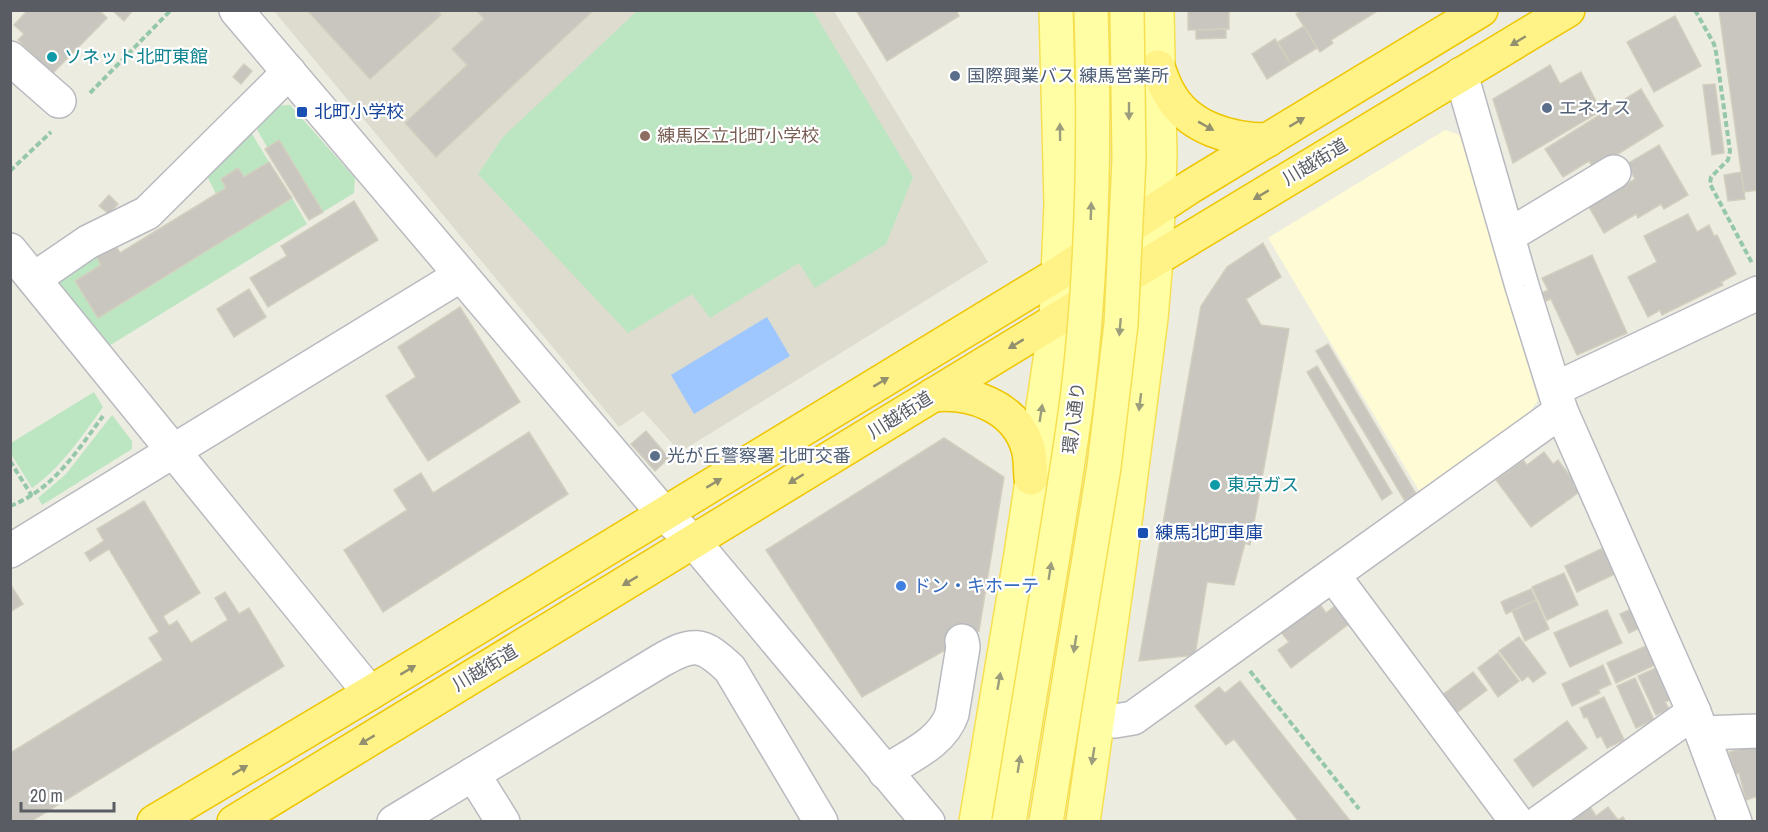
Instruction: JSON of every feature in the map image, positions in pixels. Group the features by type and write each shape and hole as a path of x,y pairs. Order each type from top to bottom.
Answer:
{"highway":[{"path":"154,822 1058,274 1190,187 1268,140 1451,19 1481,10"},
{"name":"川越街道","path":"234,822 1568,10"},
{"path":"1158,67 1167,91 1175,104 1186,114 1215,131 1233,137 1268,140"},
{"path":"933,395 947,393 970,396 999,410 1010,419 1028,446 1031,478"}],"main road":[{"path":"976,822 1021,554 1056,320 1061,204 1056,10"},
{"name":"環八通り","path":"1010,822 1068,461 1084,332 1094,115 1091,10"},
{"name":"環八通り","path":"1046,822 1104,467 1120,334 1129,160 1127,10"},
{"path":"1083,822 1151,318 1158,208 1157,10"},
{"path":"1021,554 1033,530 1051,511 1075,504 1091,507 1108,520 1121,553"}],"street":[{"path":"236,10 664,514 694,542 928,822"},
{"path":"10,58 59,101"},
{"path":"34,279 88,242 147,213 289,72"},
{"path":"1461,74 1558,400 1699,723 1735,822"},
{"path":"1508,236 1614,172"},
{"path":"10,250 370,693"},
{"path":"10,551 461,275"},
{"path":"1098,718 1114,721 1133,718 1333,575 1558,400 1755,279"},
{"path":"1333,575 1517,822"},
{"path":"885,772 943,732 952,714 963,647 962,641"},
{"path":"394,822 669,656 690,646 705,649 718,657 730,669 821,822"},
{"path":"1540,822 1699,723 1758,730"},
{"path":"473,774 503,822"}],"path":[{"path":"1695,10 1716,52 1730,151 1728,160 1711,177 1710,184 1755,279"},
{"path":"10,506 32,495 63,470 125,391"},
{"path":"10,461 51,526"},
{"path":"1231,648 1359,809"}],"shaded area":[{"name":"練馬区立北町小学校","path":"274,11 834,11 988,262 680,452 643,411 619,427"},
{"path":"1445,130 1460,135 1538,400 1529,413 1421,494 1268,238"}],"green space":[{"path":"637,11 813,11 913,177 886,244 815,288 799,263 710,318 692,294 628,333 478,174 503,137"},
{"path":"290,105 355,178 354,193 323,212 279,140 267,147 254,124 272,106"},
{"path":"249,129 269,162 244,177 238,168 221,179 226,188 216,194 207,176"},
{"path":"292,198 307,224 104,349 57,290 61,270 103,244 101,265 75,281 98,318"},
{"path":"94,392 103,407 62,461 32,488 11,454 11,443"},
{"path":"112,415 132,441 132,449 42,505 38,498 66,474"}],"water":[{"path":"767,317 790,356 694,414 671,375"}],"building":[{"name":"ソネット北町東館","path":"28,10 99,10 107,18 52,74 18,40 24,34 14,25"},
{"path":"112,10 133,10 124,21"},
{"path":"307,10 437,10 441,15 370,79"},
{"path":"476,10 594,10 436,157 405,123 467,65 452,49 484,19"},
{"path":"856,10 956,10 959,16 887,61"},
{"path":"1188,10 1229,10 1229,29 1188,30"},
{"path":"1302,10 1379,10 1331,40 1333,43 1320,52 1296,14"},
{"path":"1719,10 1757,10 1758,190 1744,192"},
{"path":"1675,16 1701,66 1654,92 1627,42"},
{"path":"1304,26 1317,48 1291,64 1278,42"},
{"path":"1226,29 1226,38 1196,39 1196,30"},
{"path":"1275,39 1291,64 1267,79 1252,54"},
{"path":"244,64 252,71 241,84 233,77"},
{"path":"1550,65 1560,84 1581,72 1601,111 1513,163 1493,99"},
{"path":"1715,84 1724,153 1712,155 1703,85"},
{"path":"1641,89 1663,126 1594,169 1589,161 1563,177 1545,149"},
{"path":"279,140 323,212 309,220 265,149"},
{"path":"1659,145 1688,195 1664,209 1661,204 1638,218 1636,214 1604,233 1589,207 1635,179 1627,164"},
{"path":"269,162 292,198 98,318 75,281 101,265 95,254 114,243 120,253 226,188 221,179 238,168 244,177"},
{"path":"1741,172 1745,199 1728,201 1724,175"},
{"path":"109,195 118,204 109,214 99,206"},
{"path":"354,201 378,240 268,307 250,278 287,256 281,246"},
{"path":"1688,214 1697,232 1709,225 1714,236 1717,235 1736,274 1721,282 1723,285 1662,315 1660,310 1648,317 1628,277 1657,262 1644,236"},
{"name":"東京ガス","path":"1263,243 1281,277 1246,299 1261,325 1289,329 1250,545 1245,543 1234,585 1207,582 1195,655 1139,661 1201,306 1227,267"},
{"path":"1592,255 1627,333 1577,355 1551,299 1546,301 1542,293 1548,290 1542,278"},
{"path":"249,289 266,317 234,337 217,309"},
{"path":"460,307 520,402 428,461 386,396 416,377 398,347"},
{"path":"1328,344 1416,494 1405,501 1316,351"},
{"path":"1317,366 1392,493 1382,500 1307,372"},
{"path":"646,431 669,458 655,471 631,444"},
{"path":"529,432 568,494 383,612 344,550 407,510 394,490 421,473 433,493"},
{"path":"944,438 1004,477 979,631 862,697 766,550"},
{"path":"1544,452 1553,464 1558,460 1576,484 1574,485 1579,492 1531,527 1496,480 1523,460 1527,465"},
{"path":"144,501 200,593 163,616 169,626 177,621 191,643 228,620 215,598 225,592 239,614 249,608 284,666 30,822 10,822 10,753 163,660 149,638 159,632 109,549 90,561 85,553 104,541 97,529"},
{"path":"1603,548 1615,574 1577,592 1565,566"},
{"path":"1564,573 1578,605 1547,620 1532,587"},
{"path":"10,584 23,604 10,612"},
{"path":"1531,589 1536,600 1506,614 1501,602"},
{"path":"1536,600 1549,629 1525,641 1512,611"},
{"path":"1318,602 1326,613 1336,605 1350,623 1291,668 1278,650 1289,642 1280,631"},
{"path":"1631,609 1640,628 1629,633 1620,614"},
{"path":"1607,610 1622,643 1570,667 1554,633"},
{"path":"1519,637 1546,673 1533,682 1528,676 1522,681 1499,651"},
{"path":"1646,646 1655,665 1616,683 1607,663"},
{"path":"1498,653 1519,681 1498,697 1478,668"},
{"path":"1603,665 1611,684 1598,690 1600,693 1572,706 1562,684"},
{"path":"1660,666 1674,698 1665,702 1669,709 1656,715 1638,676"},
{"path":"1473,672 1487,690 1455,714 1441,696"},
{"path":"1635,678 1654,720 1636,728 1617,686"},
{"path":"1240,681 1351,822 1299,822 1234,739 1226,745 1195,706 1219,687 1225,693"},
{"path":"1604,697 1624,740 1607,748 1601,736 1597,738 1580,708"},
{"path":"1567,721 1587,748 1533,787 1514,760"},
{"path":"1758,744 1758,796 1746,800 1739,773 1735,774 1729,752"},
{"path":"1589,805 1596,816 1608,807 1618,820 1623,817 1626,822 1567,822"}],"place":[{"name":"ソネット北町東館","path":"52,57"},
{"name":"国際興業バス 練馬営業所","path":"955,76"},
{"name":"エネオス","path":"1547,108"},
{"name":"北町小学校","path":"302,112"},
{"name":"練馬区立北町小学校","path":"645,136"},
{"name":"光が丘警察署 北町交番","path":"655,456"},
{"name":"東京ガス","path":"1215,485"},
{"name":"練馬北町車庫","path":"1143,533"},
{"name":"ドン・キホーテ","path":"901,586"}]}
